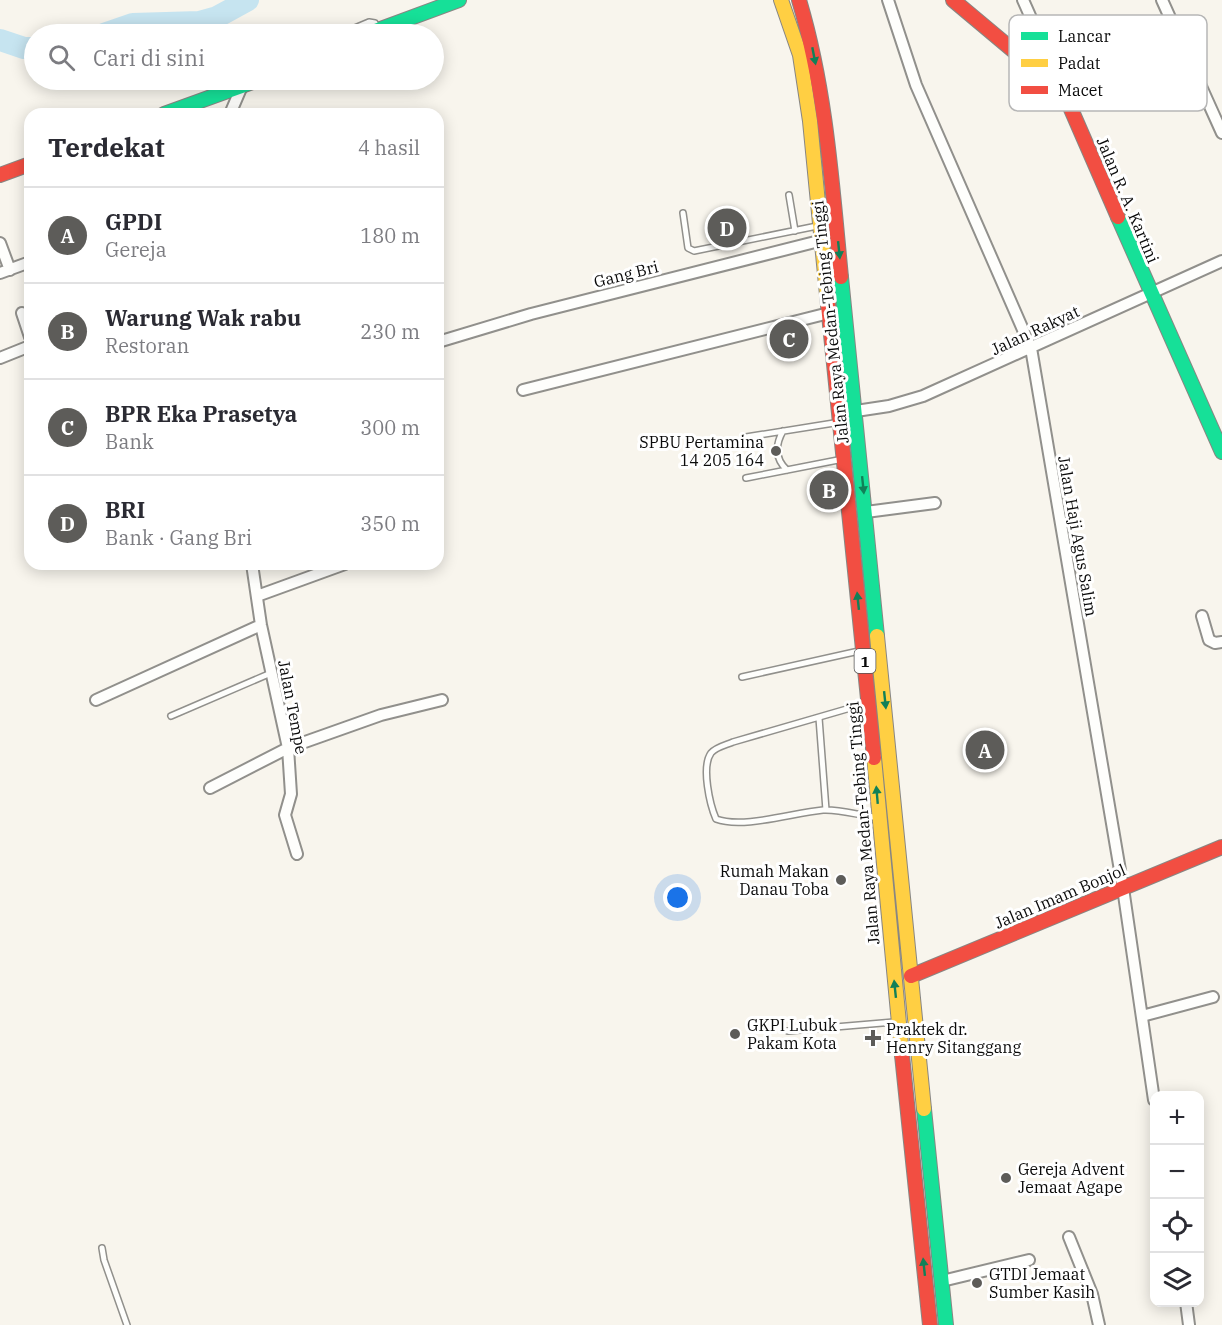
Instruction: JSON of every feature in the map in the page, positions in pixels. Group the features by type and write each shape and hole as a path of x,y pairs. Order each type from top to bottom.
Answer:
{"main road":[{"path":"382,24 433,4 459,0"},
{"name":"Jalan Raya Medan-Tebing Tinggi","path":"781,0 800,55 810,121 930,1325"},
{"name":"Jalan Raya Medan-Tebing Tinggi","path":"798,0 810,33 825,119 946,1325"},
{"path":"806,0 810,33"},
{"name":"Jalan R. A. Kartini","path":"953,0 1009,47"},
{"path":"181,108 231,90"},
{"name":"Jalan R. A. Kartini","path":"1072,111 1222,452"},
{"path":"0,175 24,166"},
{"path":"866,673 882,671"},
{"path":"879,818 895,817"},
{"name":"Jalan Imam Bonjol","path":"911,976 1222,847"},
{"path":"903,1069 920,1067"}],"street":[{"name":"Jalan Haji Agus Salim","path":"888,0 916,85 1031,348 1123,888 1154,1091"},
{"path":"1023,0 1030,15"},
{"path":"1162,0 1169,15"},
{"path":"232,108 238,90"},
{"path":"1207,100 1222,134"},
{"name":"Gang Bri","path":"444,340 535,313 823,240"},
{"path":"0,243 5,271 24,264"},
{"name":"Jalan Rakyat","path":"856,411 889,406 924,396 1222,261"},
{"path":"22,313 24,319"},
{"path":"523,390 829,313"},
{"path":"0,358 24,348"},
{"path":"866,513 935,503"},
{"name":"Jalan Tempe","path":"253,570 261,625 288,748 291,794 285,815 297,854"},
{"path":"257,596 328,570"},
{"path":"1202,616 1209,640 1222,642"},
{"path":"96,700 261,625"},
{"path":"210,788 288,748 381,715 442,700"},
{"path":"1142,1016 1213,997"},
{"path":"1069,1237 1092,1294 1099,1325"},
{"path":"942,1281 1029,1260"},
{"path":"1186,1307 1189,1325"}],"lane":[{"path":"789,195 795,231"},
{"path":"683,213 688,248 693,251 821,225"},
{"path":"746,437 839,422"},
{"path":"783,431 777,446 778,457 787,470"},
{"path":"746,478 860,456"},
{"path":"742,677 864,650"},
{"path":"171,716 271,673"},
{"path":"869,703 733,742 712,752 708,766 708,794 716,819 727,823 741,824 826,810 879,818"},
{"path":"819,718 826,810"},
{"path":"788,1030 898,1021"},
{"path":"102,1248 104,1260 127,1325"}],"waterway":[{"path":"133,24 199,22 217,17 248,0"},
{"path":"0,40 24,48"}],"traffic: fast":[{"path":"394,24 459,0"},
{"path":"181,108 230,90"},
{"path":"1118,217 1222,452"},
{"path":"841,277 877,636"},
{"path":"924,1109 946,1325"}],"traffic: slow":[{"path":"781,0 800,55 810,121 828,305"},
{"path":"877,636 924,1109"},
{"path":"874,758 902,1055"}],"traffic: jam":[{"path":"799,0 822,103 841,277"},
{"path":"953,0 1009,47"},
{"path":"1072,111 1118,217"},
{"path":"0,175 24,166"},
{"path":"828,305 874,758"},
{"path":"911,976 1222,847"},
{"path":"902,1055 930,1325"}],"place":[{"name":"BRI","path":"727,228"},
{"name":"BPR Eka Prasetya","path":"789,339"},
{"name":"SPBU Pertamina 14 205 164","path":"776,451"},
{"name":"Warung Wak rabu","path":"829,490"},
{"name":"GPDI","path":"985,750"},
{"name":"Rumah Makan Danau Toba","path":"841,880"},
{"name":"GKPI Lubuk Pakam Kota","path":"735,1034"},
{"name":"Praktek dr. Henry Sitanggang","path":"873,1038"},
{"name":"Gereja Advent Jemaat Agape","path":"1006,1178"},
{"name":"GTDI Jemaat Sumber Kasih","path":"977,1283"}]}
